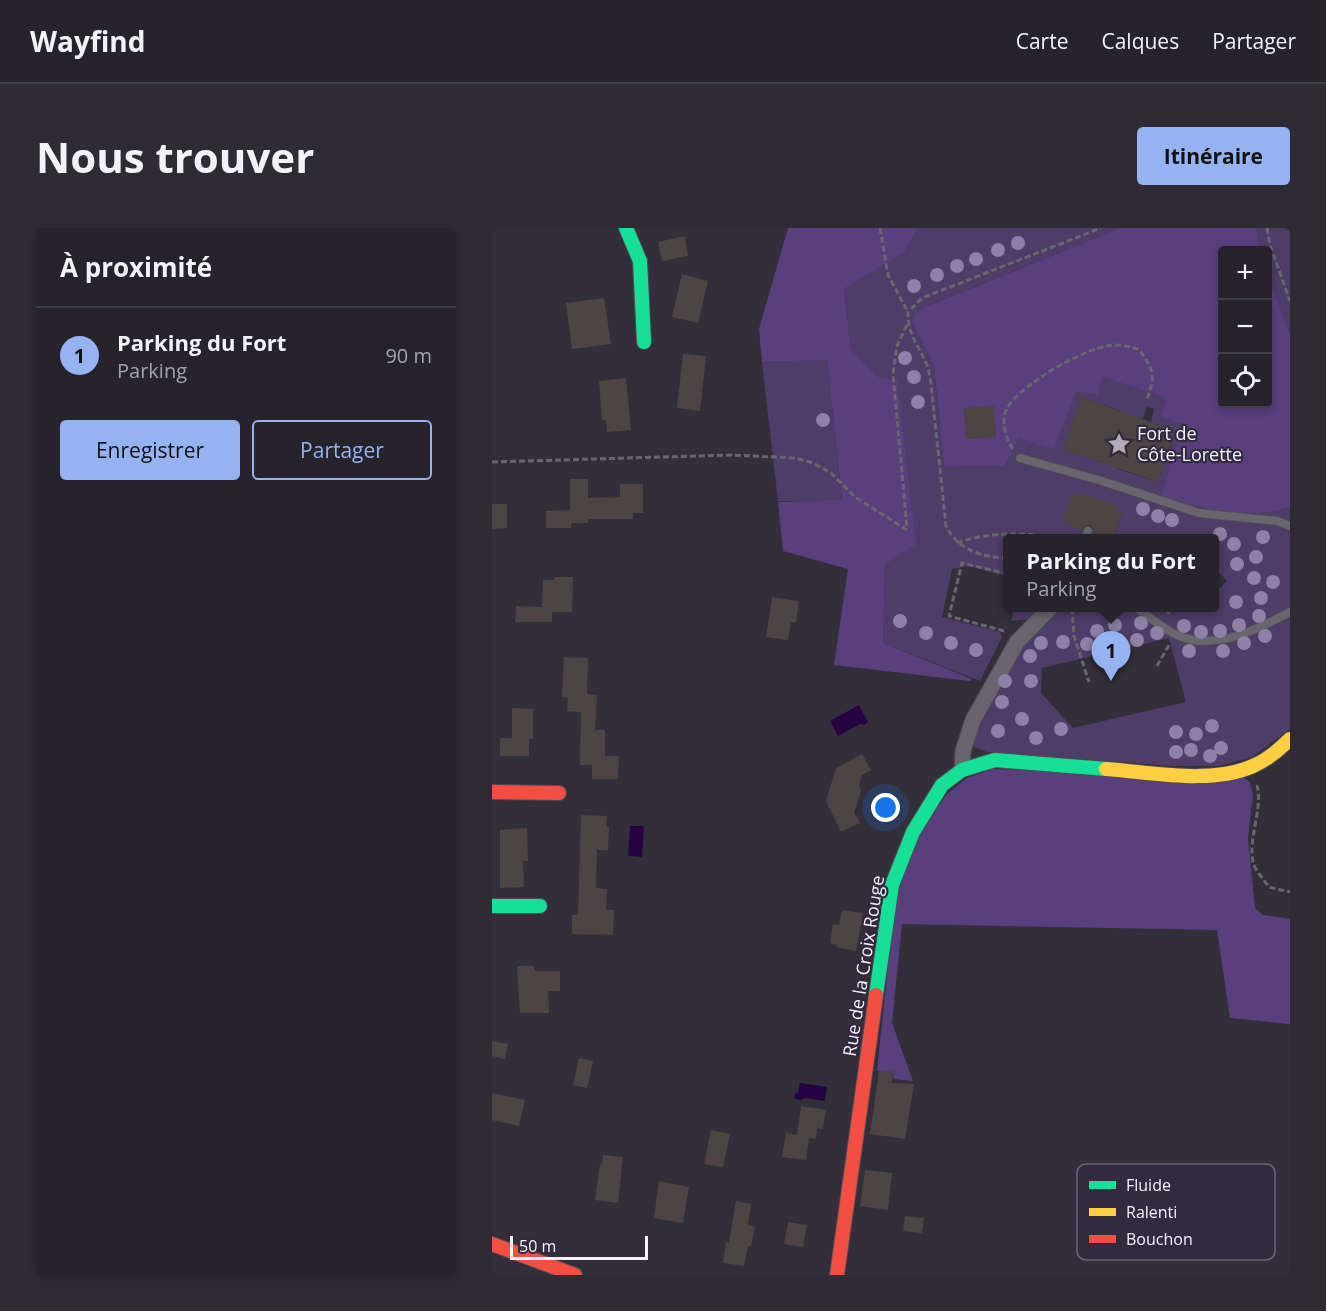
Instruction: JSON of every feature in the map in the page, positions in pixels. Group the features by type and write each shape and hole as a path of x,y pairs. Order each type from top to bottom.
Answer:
{"street":[{"path":"626,228 640,261 644,342"},
{"path":"962,770 963,752 974,720 1017,642 1046,612"},
{"name":"Rue de la Croix Rouge","path":"837,1275 892,885 913,832 942,785 962,770 995,760 1195,776 1229,774 1253,766 1274,754 1290,739"},
{"path":"492,792 559,793"},
{"path":"492,906 540,906"},
{"path":"492,1244 575,1275"}],"lane":[{"path":"1020,458 1102,481 1199,513 1277,521 1290,526"},
{"path":"1143,612 1180,636 1198,641 1217,641 1267,624 1290,612"}],"path":[{"path":"880,228 888,275 908,312 908,324 914,343 927,366 931,384 943,515 946,526 957,543 979,554 1003,557"},
{"path":"908,312 921,298 1101,228"},
{"path":"1267,228 1270,245 1290,301"},
{"path":"492,462 731,455 796,458 813,463 831,473 855,497 908,530 893,374 897,346 908,324"},
{"path":"1020,458 1009,444 1005,429 1005,412 1020,393 1086,351 1116,344 1139,349 1152,369 1154,380 1147,399"},
{"path":"957,543 967,539 1003,534"},
{"path":"1003,573 962,563 949,616 1006,632 1017,642"},
{"path":"1072,612 1074,636 1089,682"},
{"path":"1157,666 1167,647 1180,636"},
{"path":"1253,766 1259,794 1254,830 1253,864 1269,887 1290,892"}],"shaded area":[{"path":"788,228 918,228 904,253 844,289 851,349 878,377 897,380 916,544 885,565 883,643 972,679 970,681 834,665 848,569 783,551 778,502 842,500 827,360 762,362 759,329"},
{"path":"918,228 1120,228 928,306 913,324 934,366 944,467 1005,466 1019,438 1076,390 1102,377 1168,398 1183,424 1196,507 1255,513 1290,507 1290,729 1252,757 1219,766 1173,766 987,752 974,747 972,743 990,701 1032,619 1011,621 1013,612 1219,612 1219,589 1227,581 1219,574 1219,534 1114,534 1123,511 1081,493 1080,496 1073,494 1063,521 1069,523 1069,526 1093,532 1093,534 1003,534 1003,575 968,566 952,569 942,617 1000,632 1002,637 980,681 883,643 885,565 916,543 911,511 878,377 851,349 844,289 904,253","holes":["1081,397 1121,411 1136,420 1137,417 1143,419 1147,406 1154,409 1151,422 1176,431 1158,482 1118,469 1132,430 1116,424 1102,463 1063,449","1169,638 1186,702 1073,728 1041,693 1042,668"]},
{"path":"1120,228 1256,228 1259,246 1218,246 1218,408 1272,408 1272,287 1290,334 1290,507 1259,513 1242,513 1208,509 1161,497 1183,424 1161,416 1167,398 1102,377 1098,395 1076,391 1054,449 1019,438 1005,466 944,467 934,366 913,324 915,315 919,311","holes":["993,406 996,436 967,439 964,409"]},
{"path":"1256,228 1290,228 1290,334 1272,287 1272,246 1259,246"},
{"path":"827,360 842,501 778,501 762,362"},
{"path":"859,705 868,722 838,736 830,721"},
{"path":"993,769 1244,778 1250,782 1253,795 1248,838 1255,908 1263,915 1290,919 1290,1024 1230,1018 1217,930 902,924 892,1023 913,1081 894,1079 893,1071 877,1071 895,900 916,839 947,794 967,778"},
{"path":"630,826 644,826 642,857 628,856"},
{"path":"800,1083 827,1087 825,1101 794,1099"}],"building":[{"path":"685,236 688,256 662,261 658,242"},
{"path":"682,274 708,281 698,323 672,317"},
{"path":"604,298 611,344 572,349 566,303"},
{"path":"683,354 706,356 700,411 677,408"},
{"path":"626,378 631,430 607,432 606,420 602,420 599,381"},
{"path":"1081,397 1176,431 1158,482 1063,449"},
{"path":"994,406 996,437 967,439 964,408"},
{"path":"570,479 588,479 588,498 620,497 620,484 643,484 643,513 633,513 633,519 588,519 588,523 571,523 571,528 546,528 546,511 570,510"},
{"path":"1072,493 1080,496 1081,493 1117,505 1116,508 1123,511 1114,534 1093,534 1093,528 1090,525 1085,526 1082,530 1062,521"},
{"path":"492,504 507,504 507,528 492,529"},
{"path":"555,577 573,577 572,612 552,612 552,622 515,622 516,606 542,607 543,580 554,580"},
{"path":"772,597 799,601 796,622 791,622 788,640 766,637"},
{"path":"564,657 588,658 587,694 597,695 595,730 605,730 605,756 619,756 618,779 592,779 592,765 580,765 581,712 567,711 568,698 562,697"},
{"path":"512,708 533,709 533,739 529,739 529,756 500,756 500,738 512,738"},
{"path":"862,754 871,770 862,775 859,785 861,791 854,813 860,823 841,832 826,801 836,768"},
{"path":"581,815 607,816 608,850 597,850 596,888 607,889 606,910 614,910 613,935 572,934 572,915 578,915"},
{"path":"527,828 528,861 523,861 524,887 500,888 500,830"},
{"path":"842,910 863,913 856,951 836,947 837,945 830,943 833,924 839,925"},
{"path":"517,966 534,966 534,971 560,971 560,991 548,991 549,1013 520,1013"},
{"path":"492,1041 508,1044 505,1059 492,1056"},
{"path":"579,1058 593,1061 587,1088 573,1085"},
{"path":"879,1071 893,1071 892,1083 914,1084 905,1139 870,1134"},
{"path":"492,1093 525,1100 519,1126 492,1120"},
{"path":"801,1106 826,1110 823,1129 817,1128 816,1139 804,1137 809,1138 806,1160 782,1157 786,1133 797,1135"},
{"path":"711,1130 730,1134 723,1167 704,1164"},
{"path":"603,1155 623,1157 618,1203 595,1200"},
{"path":"865,1170 892,1173 888,1210 860,1206"},
{"path":"659,1181 689,1187 683,1223 654,1218"},
{"path":"736,1201 751,1204 748,1225 755,1227 744,1266 723,1263"},
{"path":"905,1216 924,1218 922,1233 903,1231"},
{"path":"788,1222 807,1225 803,1247 784,1244"}],"traffic: fast":[{"path":"626,228 640,261 644,342"},
{"path":"876,995 892,885 913,832 942,785 962,770 995,760 1106,769"},
{"path":"492,906 540,906"}],"traffic: slow":[{"path":"1106,769 1180,776 1218,775 1236,772 1258,764 1290,739"}],"traffic: jam":[{"path":"492,792 559,793"},
{"path":"837,1275 876,995"},
{"path":"492,1244 575,1275"}],"place":[{"name":"Fort de Côte-Lorette","path":"1119,444"},
{"name":"Parking du Fort","path":"1111,681"}]}
